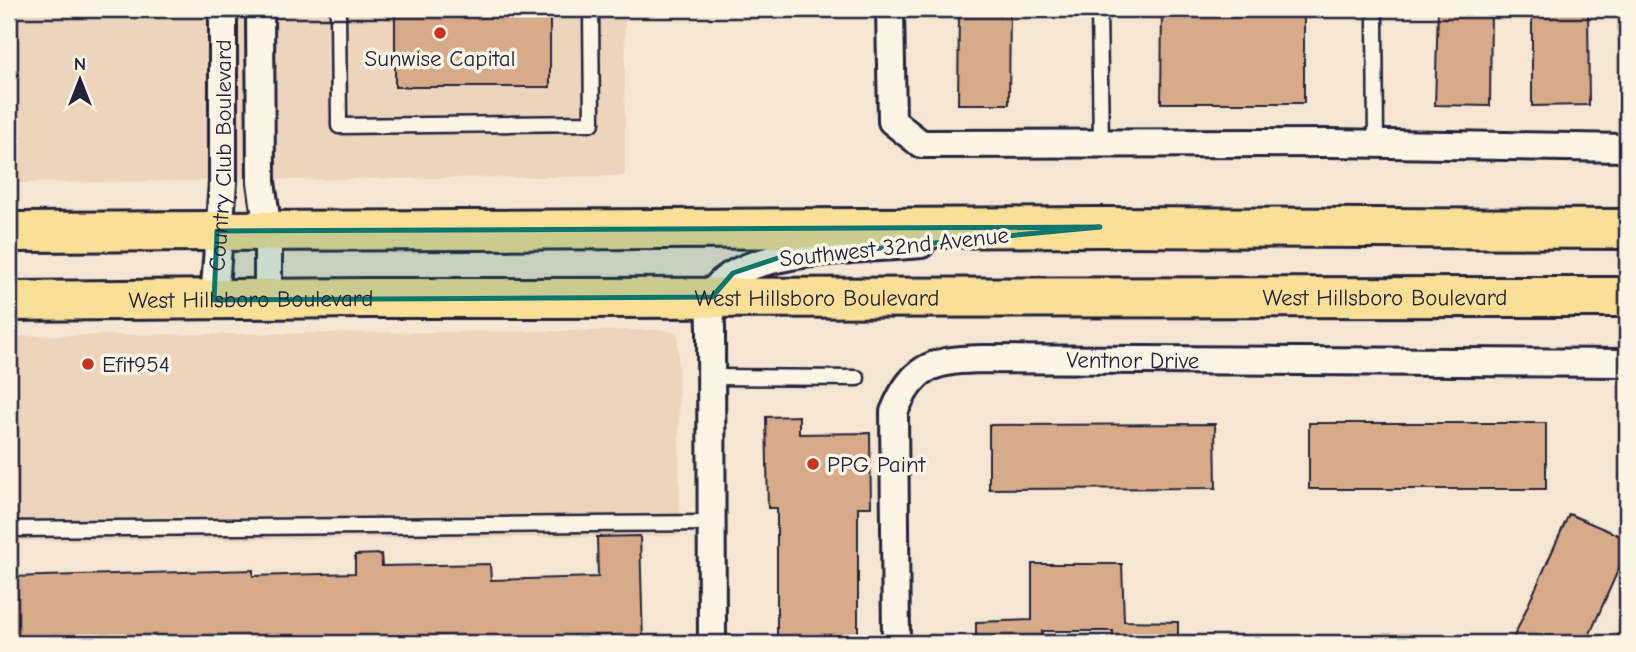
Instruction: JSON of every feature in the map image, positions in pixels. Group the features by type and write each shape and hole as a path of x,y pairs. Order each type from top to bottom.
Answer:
{"main road":[{"path":"9,232 1100,227 1627,229"},
{"name":"West Hillsboro Boulevard","path":"9,301 712,297 1627,297"}],"street":[{"name":"Country Club Boulevard","path":"214,300 217,231 223,182 223,9"},
{"name":"Country Club Boulevard","path":"260,9 261,182 268,231 268,299"},
{"path":"890,9 892,121 921,144 1376,144 1627,148"},
{"name":"Southwest 32nd Avenue","path":"712,297 716,287 733,274 778,258 1100,227"},
{"path":"712,297 712,643"},
{"name":"Ventnor Drive","path":"896,643 894,412 911,379 932,365 985,359 1627,363"}],"lane":[{"path":"338,9 339,126 592,123 591,9"},
{"path":"1099,9 1101,144"},
{"path":"1375,18 1376,144"},
{"path":"712,377 857,378"},
{"path":"9,529 712,523"}],"highlighted area":[{"path":"1100,227 778,258 733,273 712,297 214,300 217,231"}],"shaded area":[{"path":"9,9 625,9 625,176 9,183"},
{"path":"663,330 678,333 680,536 9,541 9,336"}],"building":[{"path":"395,9 550,9 550,87 395,87"},
{"path":"959,9 1010,9 1009,104 958,104"},
{"path":"1162,9 1304,9 1304,103 1161,103"},
{"path":"1438,9 1491,9 1490,106 1435,105"},
{"path":"1532,9 1588,9 1589,105 1532,106"},
{"path":"799,416 799,434 870,433 871,507 858,507 858,643 777,643 777,508 768,508 766,417"},
{"path":"1309,423 1546,423 1546,489 1309,489"},
{"path":"1215,424 1216,488 989,489 989,425"},
{"path":"1569,514 1627,539 1627,550 1586,643 1511,643"},
{"path":"640,536 643,643 508,643 508,637 410,639 410,643 9,643 9,577 253,570 253,576 355,573 355,555 381,554 382,566 490,564 491,580 598,577 597,537"},
{"path":"1032,564 1122,564 1124,621 1178,622 1178,643 1113,643 1113,631 1042,631 1041,643 976,643 976,622 1032,620"}],"place":[{"name":"Sunwise Capital","path":"440,33"},
{"name":"Efit954","path":"88,364"},
{"name":"PPG Paint","path":"813,464"}]}
